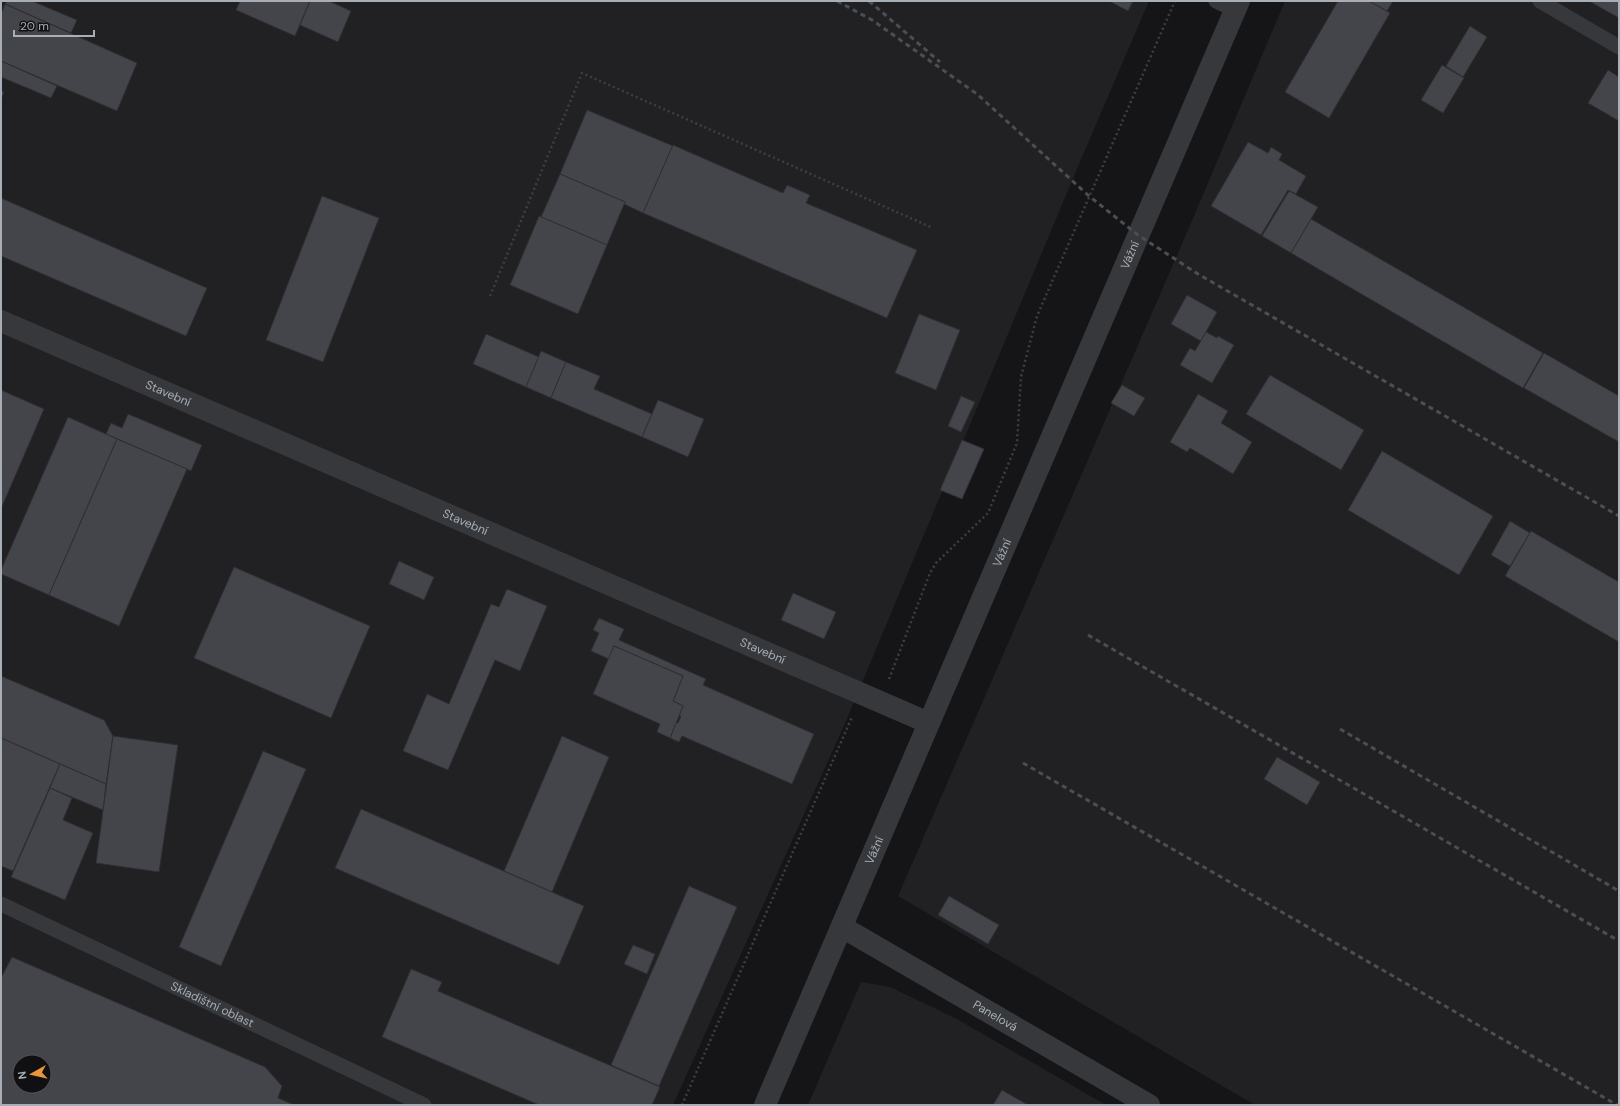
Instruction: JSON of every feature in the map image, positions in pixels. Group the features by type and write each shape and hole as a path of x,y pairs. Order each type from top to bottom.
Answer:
{"street":[{"name":"Vážní","path":"765,1105 1237,5"},
{"name":"Stavební","path":"1,321 929,723"},
{"name":"Panelová","path":"842,927 1149,1105"}],"lane":[{"path":"1216,1 1237,5"},
{"path":"1540,1 1619,47"},
{"name":"Skladištní oblast","path":"1,904 424,1105"}],"path":[{"path":"682,1105 930,573 936,563 988,513 1017,442 1021,377 1037,316 1175,1"},
{"path":"490,296 582,73 933,228"}],"shaded area":[{"path":"1,1 1149,1 1082,157 846,721 673,1105 1,1105"},
{"path":"1285,1 1619,1 1619,1105 1255,1105 898,896 1185,237"},
{"path":"861,982 890,987 957,1019 1106,1105 808,1105"}],"building":[{"path":"7,1 32,1 77,20 71,33 5,4"},
{"path":"240,1 310,1 295,36 236,10"},
{"path":"310,1 329,1 351,11 338,42 300,25"},
{"path":"1109,1 1133,1 1128,11"},
{"path":"1338,1 1369,1 1390,13 1329,118 1285,92"},
{"path":"1369,1 1393,1 1387,11"},
{"path":"1589,1 1619,1 1619,18"},
{"path":"5,4 137,63 117,111 1,61 1,14"},
{"path":"1470,26 1487,37 1463,77 1446,66"},
{"path":"1,61 57,86 51,98 1,77"},
{"path":"1442,65 1464,78 1443,113 1421,100"},
{"path":"1608,70 1619,77 1619,121 1588,103"},
{"path":"1,91 4,92 1,100"},
{"path":"587,110 673,146 643,213 624,204 625,202 560,174"},
{"path":"1248,142 1268,153 1271,147 1282,154 1279,160 1306,176 1296,194 1288,190 1261,235 1211,206"},
{"path":"673,145 783,193 787,185 810,195 806,203 917,250 887,318 643,213"},
{"path":"560,174 625,202 607,245 541,217"},
{"path":"1289,191 1318,207 1291,253 1262,236"},
{"path":"322,196 379,218 323,362 266,340"},
{"path":"1,198 207,288 186,336 1,256"},
{"path":"539,216 607,245 578,314 510,285"},
{"path":"1311,219 1543,353 1523,388 1291,253"},
{"path":"1187,295 1217,312 1201,341 1171,324"},
{"path":"919,314 960,330 936,390 895,373"},
{"path":"1206,332 1217,338 1218,336 1234,345 1212,383 1180,365 1190,348 1195,351"},
{"path":"486,334 539,357 526,387 473,364"},
{"path":"541,351 566,362 551,398 526,387"},
{"path":"1544,353 1619,396 1619,442 1524,388"},
{"path":"566,362 600,376 594,389 652,414 642,437 551,398"},
{"path":"1270,375 1364,430 1341,470 1246,414"},
{"path":"1122,385 1145,398 1134,416 1111,403"},
{"path":"1,390 44,409 1,509"},
{"path":"1198,394 1228,411 1221,423 1252,442 1233,474 1190,448 1187,452 1170,442"},
{"path":"961,396 975,402 961,432 948,426"},
{"path":"658,400 704,419 688,457 642,437"},
{"path":"128,414 202,445 191,471 106,434 111,423 122,428"},
{"path":"68,417 117,439 49,595 1,574 1,570"},
{"path":"117,439 187,469 119,626 49,595"},
{"path":"962,440 984,449 962,499 940,490"},
{"path":"1382,451 1493,516 1459,575 1348,510"},
{"path":"1510,521 1530,533 1510,566 1491,555"},
{"path":"1531,531 1619,582 1619,642 1505,576"},
{"path":"399,561 434,577 424,600 389,584"},
{"path":"234,567 370,626 331,718 194,658"},
{"path":"507,589 547,606 520,671 495,660 448,770 403,751 427,694 449,704 491,604 499,607"},
{"path":"793,593 836,612 824,639 781,620"},
{"path":"599,618 624,629 619,640 706,679 703,685 814,734 792,784 682,736 679,742 670,738 676,722 678,723 681,716 679,716 683,706 673,701 683,676 614,646 609,659 591,651 599,633 593,630"},
{"path":"614,646 683,676 673,701 683,706 670,738 657,732 660,724 593,694"},
{"path":"1,676 104,720 113,736 106,784 1,738"},
{"path":"113,736 178,745 159,872 96,863"},
{"path":"562,736 609,757 552,892 504,871"},
{"path":"1,738 60,764 13,871 1,866"},
{"path":"263,751 306,769 221,966 179,947"},
{"path":"1277,757 1320,782 1307,805 1264,779"},
{"path":"60,764 106,784 103,810 50,788"},
{"path":"50,788 72,798 63,820 93,833 65,900 11,877"},
{"path":"361,809 584,906 559,965 335,868"},
{"path":"689,886 737,907 659,1086 611,1065"},
{"path":"949,896 999,925 988,944 938,915"},
{"path":"633,945 655,954 647,974 624,964"},
{"path":"12,957 265,1067 282,1086 278,1098 294,1105 1,1105 1,978"},
{"path":"411,969 442,982 438,991 660,1087 652,1105 539,1105 382,1037"},
{"path":"1002,1090 1028,1105 993,1105"}],"railway":[{"path":"837,1 872,20 977,94 1089,196 1138,235 1198,274 1619,516"},
{"path":"869,1 940,62"},
{"path":"1088,635 1619,941"},
{"path":"1340,729 1619,891"},
{"path":"1023,763 1617,1105"}]}
